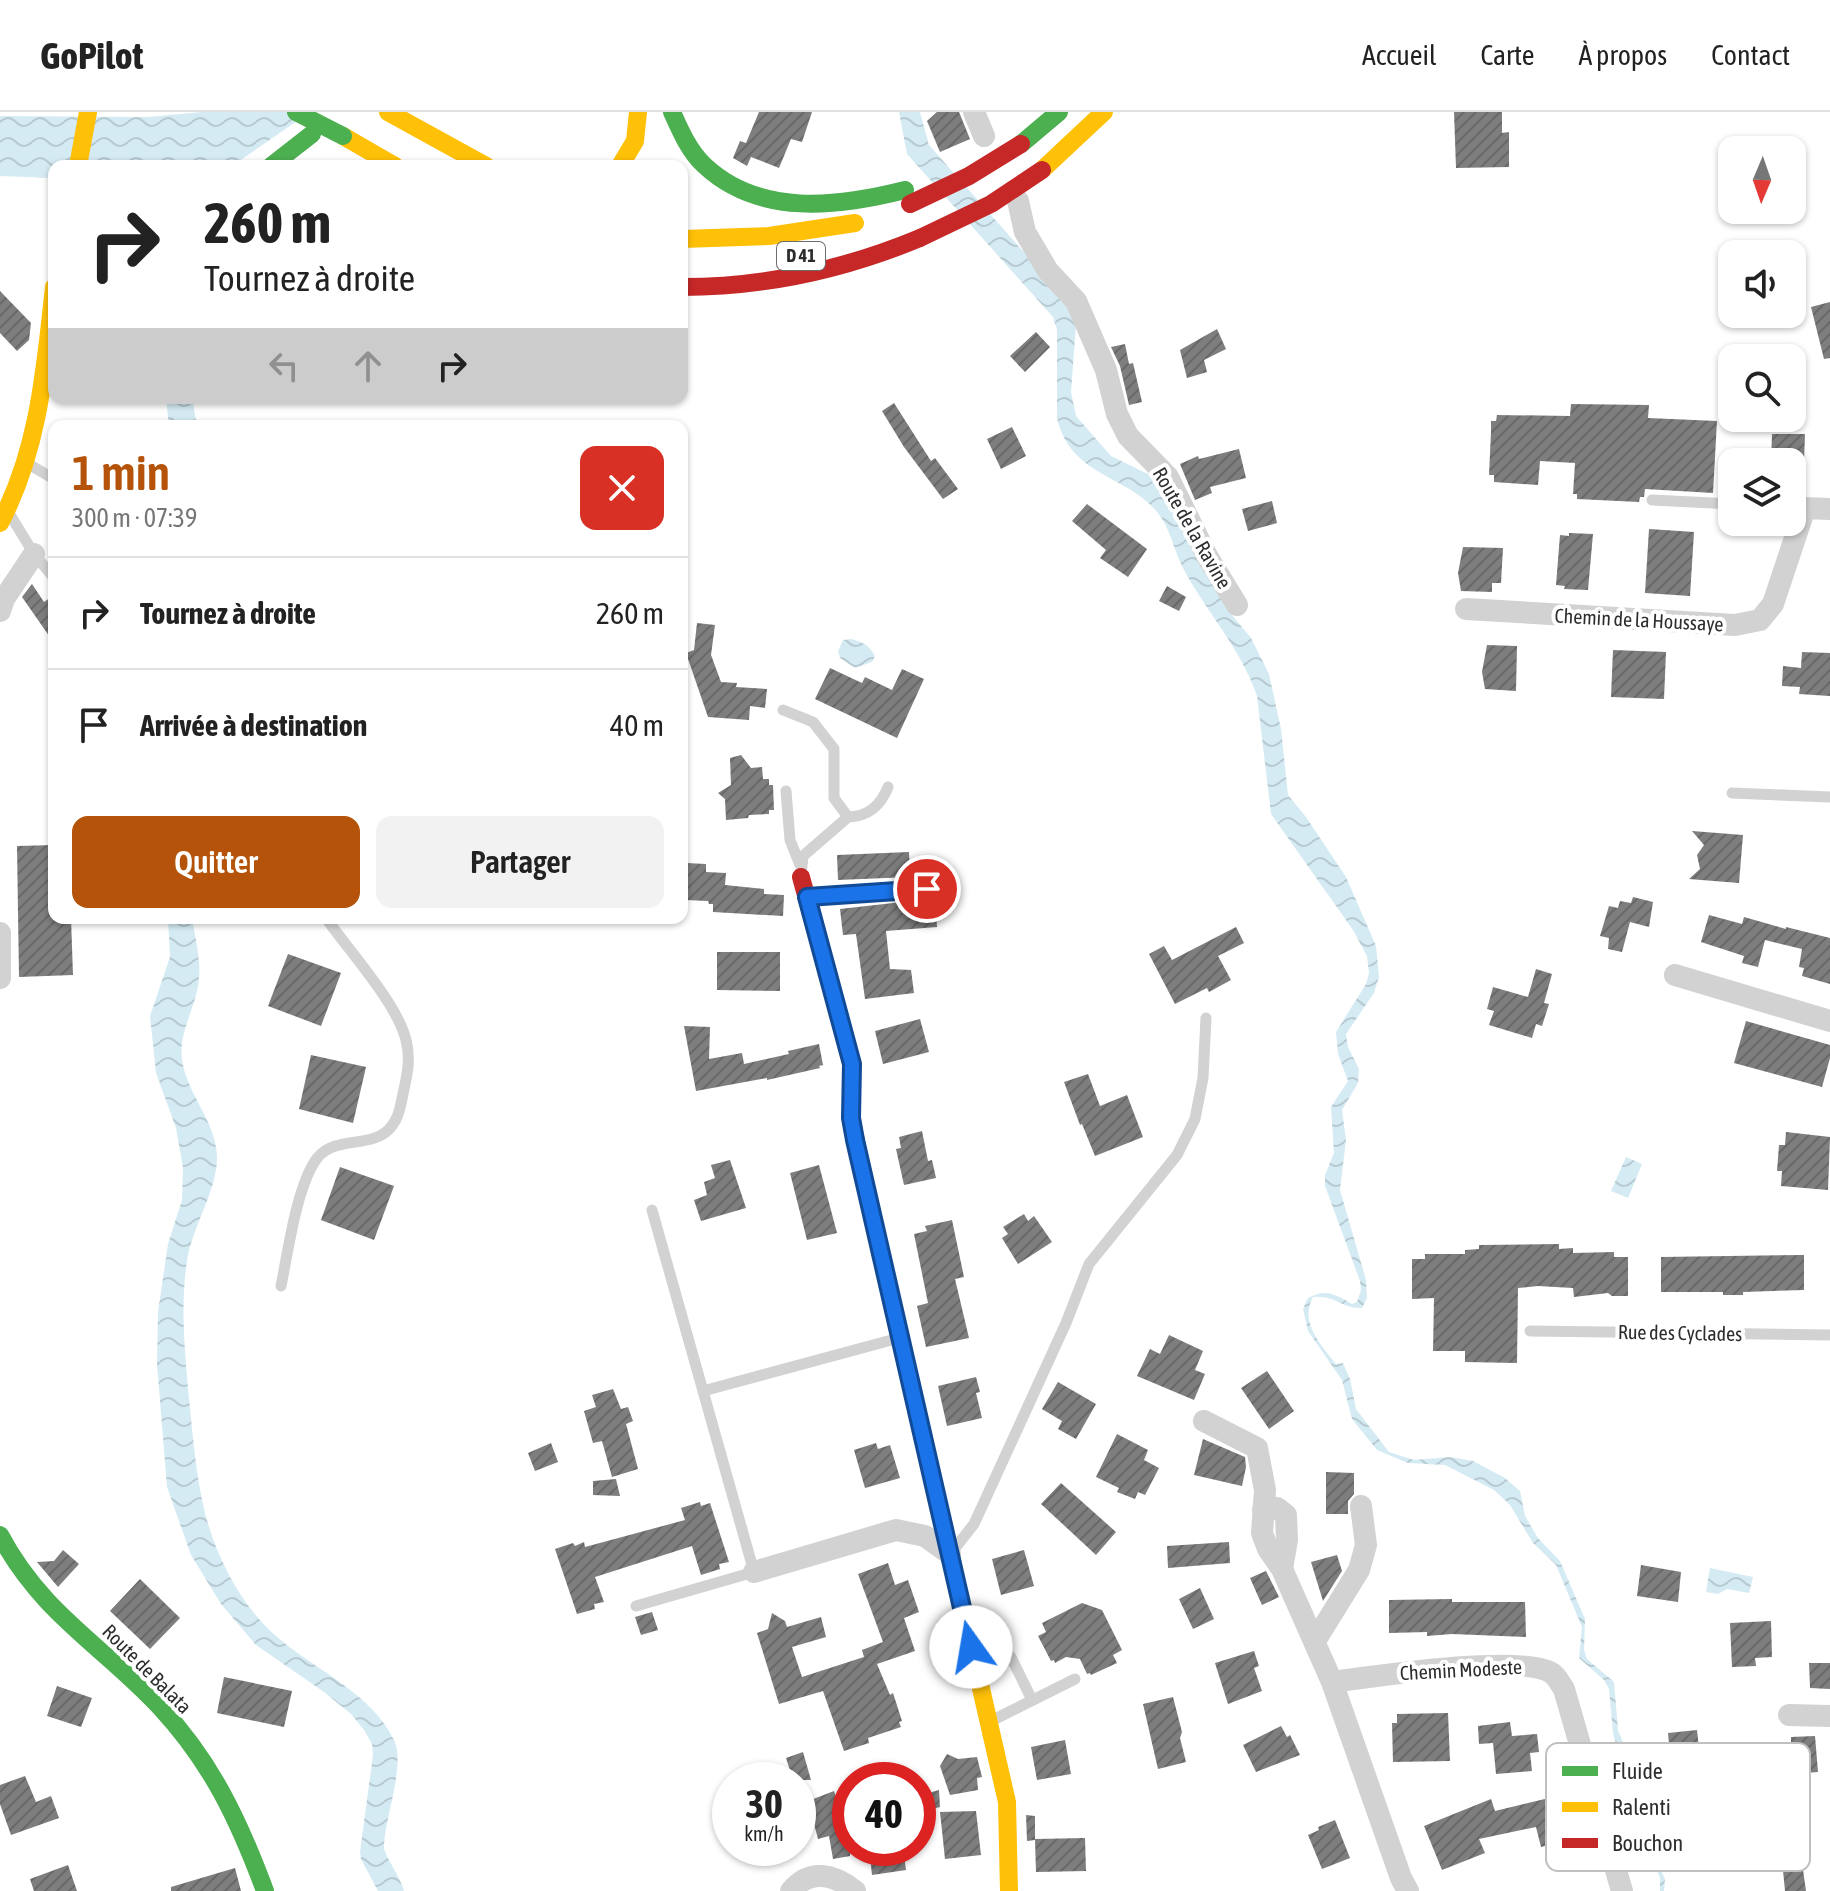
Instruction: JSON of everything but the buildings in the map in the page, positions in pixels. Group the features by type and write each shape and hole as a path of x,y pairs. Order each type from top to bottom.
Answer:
{"main road":[{"path":"79,160 88,112"},
{"path":"296,112 385,160"},
{"path":"311,112 343,136"},
{"path":"388,112 475,160"},
{"path":"624,160 635,145 638,112"},
{"path":"672,112 694,153 720,179 757,195 803,205 903,201 969,176 1047,112"},
{"path":"1016,139 1059,112"},
{"name":"D 41","path":"793,258 918,231 1038,165 1102,112"},
{"path":"368,115 439,160"},
{"path":"279,160 312,134"},
{"name":"D 41","path":"688,239 782,236 822,231 869,219"},
{"path":"688,287 758,284 847,266 918,231"},
{"path":"2,513 26,463 48,347"},
{"path":"801,871 852,1064 851,1118 855,1140 1007,1802 1009,1891"},
{"name":"Route de Balata","path":"0,1535 11,1561 29,1586 160,1707 199,1757 225,1795 265,1891"}],"street":[{"path":"974,112 984,136"},
{"name":"Route de la Ravine","path":"1018,201 1025,232 1048,271 1076,301 1106,370 1117,414 1128,436 1168,477 1207,556 1237,605"},
{"name":"Chemin de la Houssaye","path":"1806,508 1830,509"},
{"name":"Chemin de la Houssaye","path":"1466,609 1735,625 1760,620 1773,604 1791,536"},
{"path":"0,611 4,599 34,554"},
{"path":"0,933 0,978"},
{"path":"1675,975 1830,1021"},
{"path":"1204,1421 1257,1448 1265,1490 1262,1533 1268,1549 1282,1569 1332,1682 1408,1891"},
{"path":"1315,1641 1359,1570 1366,1545 1361,1506"},
{"path":"754,1572 896,1530 925,1536 950,1554"},
{"name":"Chemin Modeste","path":"1332,1682 1433,1668 1534,1667 1553,1673 1564,1689 1580,1743"},
{"path":"1789,1715 1830,1716"},
{"name":"Chemin Modeste","path":"1616,1871 1622,1891"},
{"path":"791,1891 806,1877 815,1876 843,1883 855,1891"}],"lane":[{"path":"26,463 48,476"},
{"path":"1652,500 1718,503"},
{"path":"2,513 48,571"},
{"path":"783,710 813,722 834,749 834,798 848,817"},
{"path":"801,871 803,856 848,817 861,817 883,800 888,787"},
{"path":"786,791 790,840 801,871"},
{"path":"1732,793 1830,797"},
{"path":"807,897 927,889"},
{"path":"281,1286 293,1227 310,1170 324,1151 378,1137 388,1131 397,1120 409,1067 404,1032 386,1000 330,924"},
{"path":"950,1554 974,1524 1066,1323 1089,1264 1177,1155 1195,1119 1203,1078 1206,1018"},
{"path":"636,1606 754,1572 652,1210"},
{"name":"Rue des Cyclades","path":"1530,1331 1830,1335"},
{"path":"703,1391 900,1337"},
{"path":"1011,1657 1032,1700"},
{"path":"988,1722 1075,1679"}],"water":[{"path":"202,112 310,112 241,160 48,160 48,178 0,176 0,116 148,117"},
{"path":"899,112 920,112 929,145 1068,302 1076,324 1071,392 1076,416 1111,456 1168,487 1227,609 1251,638 1269,674 1281,729 1288,795 1346,877 1376,946 1379,977 1374,993 1346,1034 1348,1047 1359,1069 1358,1083 1342,1110 1346,1140 1340,1190 1366,1280 1367,1298 1362,1308 1313,1297 1309,1306 1310,1324 1318,1341 1336,1364 1343,1363 1356,1409 1389,1452 1414,1460 1450,1457 1473,1461 1505,1478 1520,1491 1525,1516 1538,1538 1560,1561 1585,1619 1584,1650 1587,1659 1614,1682 1618,1730 1623,1743 1616,1743 1609,1689 1604,1680 1579,1658 1582,1627 1556,1565 1533,1543 1510,1505 1494,1490 1445,1465 1408,1463 1377,1450 1352,1419 1342,1380 1308,1331 1303,1309 1308,1298 1326,1293 1352,1304 1357,1302 1361,1290 1325,1186 1325,1175 1334,1153 1331,1107 1348,1081 1338,1054 1336,1032 1366,984 1369,973 1367,956 1353,930 1271,814 1257,696 1233,646 1183,568 1161,518 1145,500 1086,463 1064,437 1057,418 1057,330 1053,317 907,154"},
{"path":"167,404 193,404 196,420 168,420"},
{"path":"851,639 870,649 875,656 872,662 855,668 840,658 838,651 843,640"},
{"path":"168,924 193,924 199,978 185,1029 182,1060 189,1085 212,1131 217,1156 213,1182 190,1248 184,1295 189,1399 205,1513 225,1566 256,1615 282,1641 359,1697 372,1709 394,1740 398,1763 384,1848 404,1891 378,1891 361,1859 373,1755 372,1744 364,1730 351,1714 324,1692 256,1645 221,1604 191,1555 167,1487 157,1364 158,1312 168,1244 182,1200 183,1168 176,1128 156,1073 150,1016 170,957"},
{"path":"1626,1157 1642,1164 1628,1198 1611,1191"},
{"path":"1710,1568 1753,1577 1749,1593 1727,1589 1718,1594 1706,1592"},
{"path":"1657,1871 1661,1871 1665,1879 1664,1891 1660,1891"}],"traffic: fast":[{"path":"296,112 343,136"},
{"path":"672,112 685,140 704,165 726,182 749,193 774,200 826,203 853,201 905,190"},
{"path":"1021,144 1059,112"},
{"path":"279,160 312,134"},
{"path":"865,1185 974,1658"},
{"path":"0,1535 34,1586 160,1707 195,1750 234,1817 265,1891"}],"traffic: slow":[{"path":"79,160 88,112"},
{"path":"388,112 475,160"},
{"path":"624,160 635,141 638,112"},
{"path":"1042,170 1104,112"},
{"path":"343,136 385,160"},
{"path":"688,239 769,236 855,223"},
{"path":"0,523 24,466 32,437 48,337"},
{"path":"974,1658 1007,1802 1009,1891"}],"traffic: jam":[{"path":"910,204 969,176 1021,144"},
{"path":"920,238 991,204 1042,170"},
{"path":"688,287 744,284 833,268 920,238"},
{"path":"801,877 852,1064 851,1118 865,1185"}],"route":[{"path":"927,889 807,897 852,1064 851,1118 855,1140 971,1647"}]}
